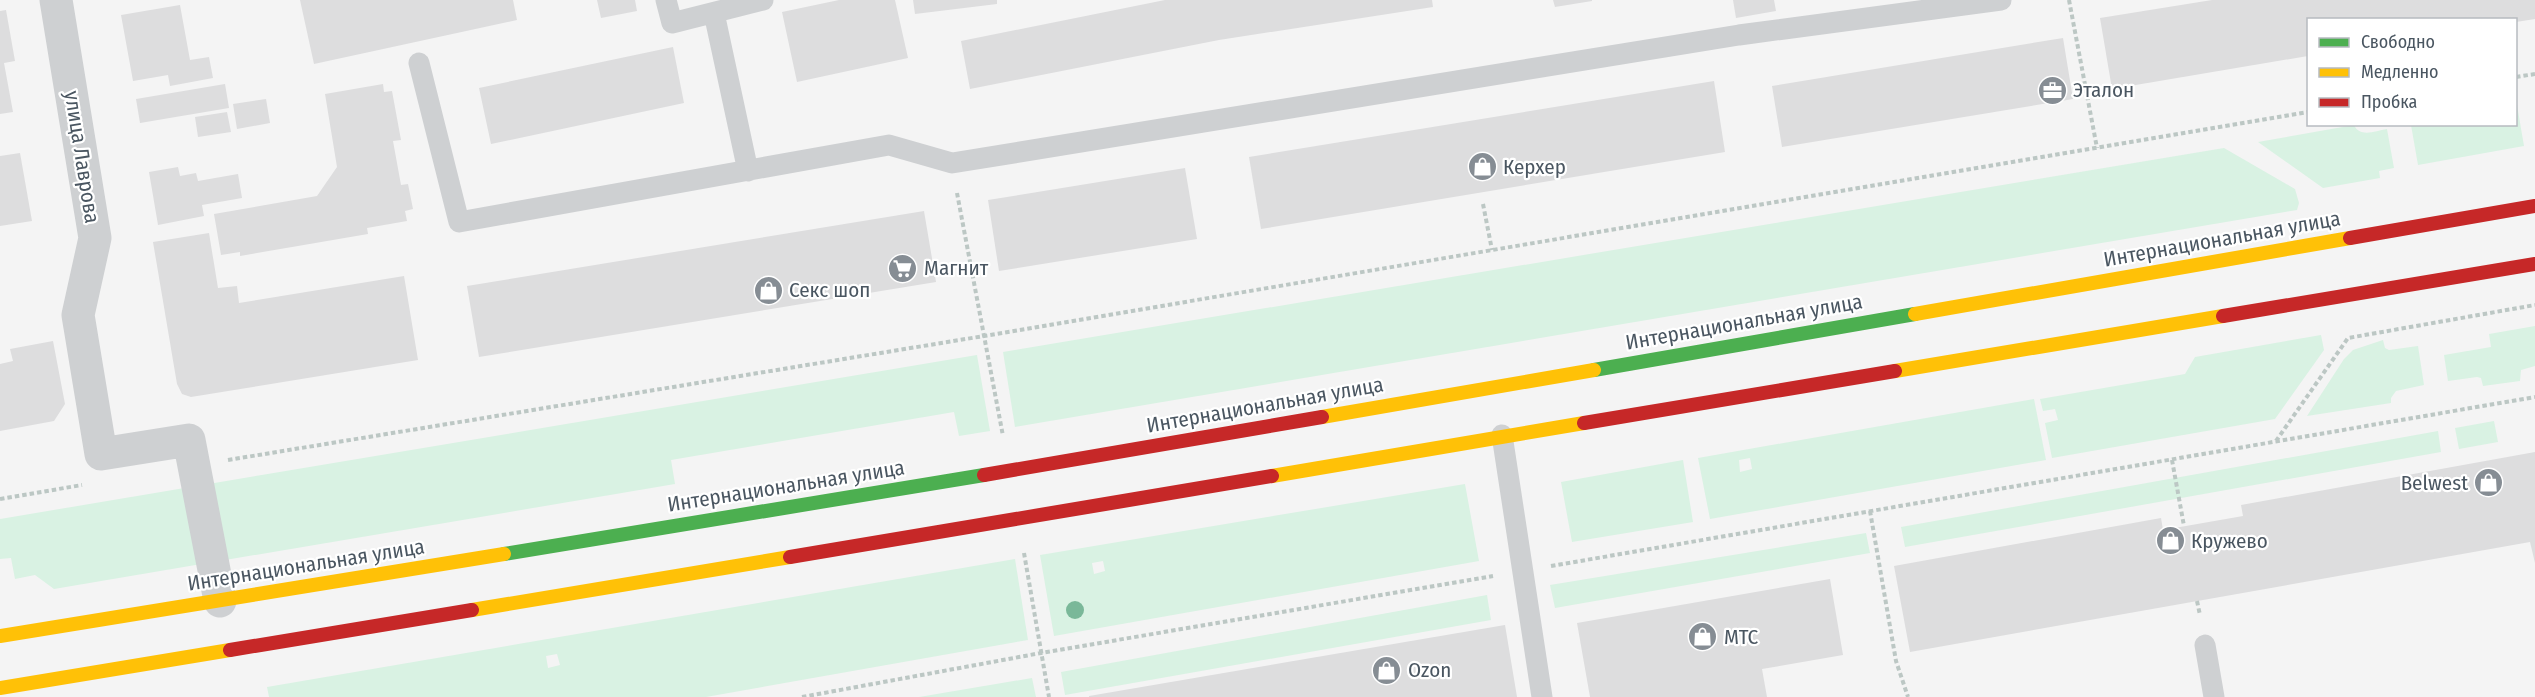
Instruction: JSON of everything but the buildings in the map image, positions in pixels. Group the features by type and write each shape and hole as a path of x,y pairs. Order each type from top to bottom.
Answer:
{"main road":[{"name":"Интернациональная улица","path":"0,636 1010,471 2535,206"},
{"path":"0,688 996,524 1502,435 2535,264"}],"street":[{"name":"улица Лаврова","path":"56,0 95,238 78,315 101,454 189,440 220,601"}],"lane":[{"path":"666,0 672,23 763,0"},
{"path":"419,63 459,222 889,144 952,163 1739,34 2001,0"},
{"path":"714,13 748,171"},
{"path":"1502,435 1542,697"},
{"path":"2205,645 2214,697"}],"path":[{"path":"2069,0 2097,148"},
{"path":"2517,77 2535,74"},
{"path":"193,465 984,336 2307,112"},
{"path":"952,163 984,336"},
{"path":"1483,204 1492,250"},
{"path":"2276,442 2348,338 2535,305"},
{"path":"802,697 1053,651 2535,398"},
{"path":"2172,460 2184,526"},
{"path":"0,499 91,483"},
{"path":"1870,511 1896,661 1908,697"}],"green space":[{"path":"2517,105 2524,146 2418,165 2411,126 2517,126"},
{"path":"2348,126 2355,126 2364,133 2387,129 2394,168 2379,171 2380,178 2323,188 2258,142"},
{"path":"2224,148 2295,189 2299,203 2297,210 1015,427 1003,352"},
{"path":"2535,326 2535,366 2521,370 2520,381 2483,386 2481,378 2477,377 2448,381 2444,355 2491,347 2489,334"},
{"path":"2321,335 2324,350 2275,419 2052,458 2045,423 2058,420 2055,409 2043,411 2040,399 2185,374 2195,357"},
{"path":"2383,340 2385,348 2389,350 2418,346 2424,385 2396,391 2391,398 2391,403 2307,416 2344,359 2353,350"},
{"path":"977,355 990,431 959,436 954,412 671,460 675,484 54,589 35,575 15,579 11,558 0,559 0,519"},
{"path":"2034,399 2046,460 1710,519 1698,458","holes":["1750,458 1752,469 1740,472 1739,460"]},
{"path":"2494,421 2498,442 2459,449 2455,428"},
{"path":"2438,431 2441,452 1905,547 1901,527"},
{"path":"1683,460 1693,522 1572,542 1561,482"},
{"path":"1465,484 1479,561 1054,636 1040,555","holes":["1103,561 1105,571 1094,574 1092,563"]},
{"path":"1866,533 1870,553 1555,608 1550,585"},
{"path":"1015,559 1028,640 706,697 269,697 267,687","holes":["557,654 560,665 548,668 546,656"]},
{"path":"1487,595 1491,620 1065,695 1061,672"},
{"path":"1032,678 1036,697 919,697"}],"traffic: fast":[{"path":"1594,370 1915,314"},
{"path":"504,554 984,475"}],"traffic: slow":[{"path":"1915,314 2350,238"},
{"path":"1895,371 2223,316"},
{"path":"1322,417 1594,370"},
{"path":"1272,476 1584,423"},
{"path":"0,636 504,554"},
{"path":"472,610 790,557"},
{"path":"0,688 230,650"}],"traffic: jam":[{"path":"2350,238 2535,206"},
{"path":"2223,316 2535,264"},
{"path":"1584,423 1895,371"},
{"path":"984,475 1322,417"},
{"path":"790,557 1272,476"},
{"path":"230,650 472,610"}],"place":[{"name":"Эталон","path":"2052,90"},
{"name":"Керхер","path":"1482,167"},
{"name":"Магнит","path":"903,268"},
{"name":"Секс шоп","path":"768,290"},
{"name":"Belwest","path":"2489,483"},
{"name":"Кружево","path":"2170,541"},
{"name":"МТС","path":"1703,637"},
{"name":"Ozon","path":"1387,670"}]}
